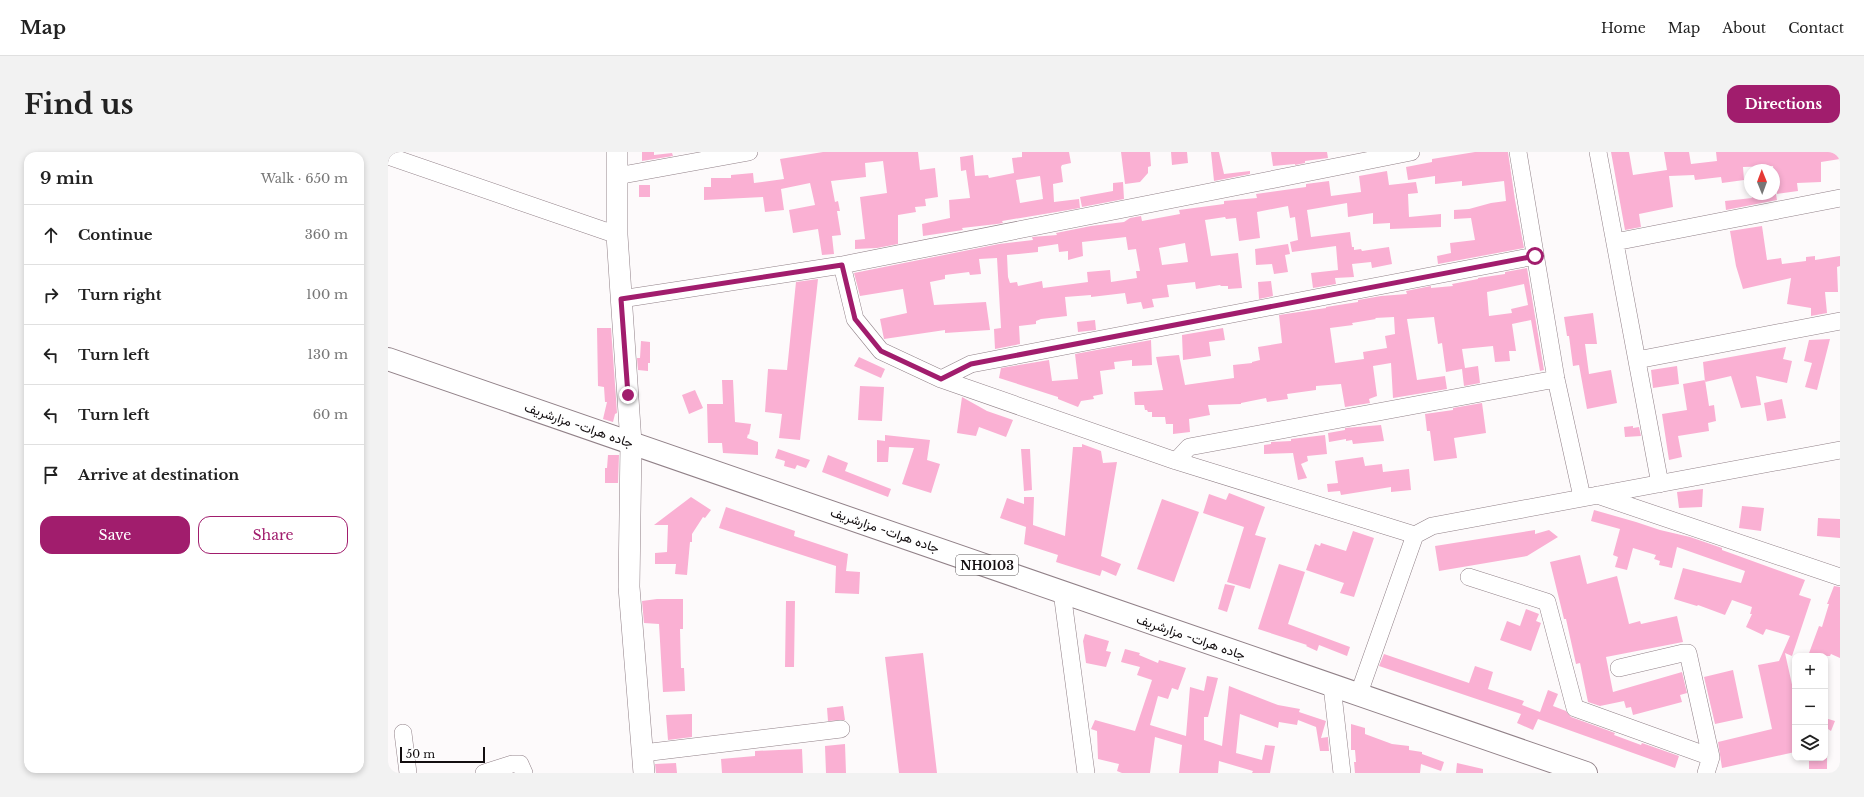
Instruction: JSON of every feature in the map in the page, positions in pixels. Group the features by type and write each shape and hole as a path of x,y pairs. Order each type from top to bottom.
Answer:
{"highway":[{"name":"جاده هرات- مزارشریف","path":"388,359 1358,696 1586,773"}],"main road":[{"path":"617,152 617,235 631,443 629,587 644,763"}],"street":[{"path":"617,176 749,152"},
{"path":"621,299 842,265 1409,152"},
{"path":"1518,152 1556,379 1588,496"},
{"path":"1598,152 1660,484"},
{"path":"388,156 617,235"},
{"path":"1615,242 1840,198"},
{"path":"941,379 971,364 1535,256"},
{"path":"842,265 855,319 881,351 941,379 1176,461 1415,535"},
{"path":"1637,360 1840,321"},
{"path":"1176,461 1189,447 1556,379"},
{"path":"1358,696 1415,535 1432,526 1840,450"},
{"path":"1588,496 1840,577"},
{"path":"1469,577 1547,602 1575,708 1709,765"},
{"path":"1062,592 1086,773"},
{"path":"1619,668 1683,652 1688,653 1709,765"},
{"path":"1332,686 1342,773"},
{"path":"644,763 841,729"},
{"path":"403,733 408,773"},
{"path":"484,773 512,764 520,764 524,773"}],"building":[{"path":"642,152 654,152 654,155 672,153 673,156 642,161"},
{"path":"823,152 918,152 920,170 935,168 938,197 925,199 926,206 915,207 916,212 898,215 898,244 877,248 855,249 855,240 865,239 860,197 887,193 883,161 865,163 866,177 831,181 835,202 838,201 840,211 837,211 841,235 832,236 834,254 822,255 818,229 793,233 789,210 815,205 810,183 781,189 784,210 765,212 763,197 704,200 704,187 711,187 711,178 731,178 731,175 753,173 754,183 784,179 780,159"},
{"path":"1022,152 1069,152 1071,163 1062,165 1061,167 1063,182 1053,184 1054,202 1079,199 1080,208 1002,221 1003,223 962,228 963,230 923,236 922,224 950,218 949,200 970,198 966,170 961,171 960,157 973,155 975,176 988,175 989,178 1014,173 1012,158 1022,157","holes":["1040,176 1043,199 1020,203 1016,180"]},
{"path":"1121,152 1150,152 1151,166 1148,167 1148,173 1140,182 1125,184"},
{"path":"1171,152 1187,152 1188,163 1172,165"},
{"path":"1211,152 1219,152 1224,174 1250,171 1250,174 1214,181"},
{"path":"1271,152 1327,152 1328,158 1305,161 1305,163 1295,165 1273,166"},
{"path":"1475,152 1508,152 1524,248 1438,264 1437,256 1451,253 1450,243 1475,240 1471,218 1454,219 1454,210 1469,209 1491,203 1506,201 1504,181 1462,186 1462,181 1435,184 1435,176 1408,180 1406,167 1432,162 1432,159"},
{"path":"1611,152 1629,152 1633,175 1667,170 1664,152 1689,152 1691,164 1717,161 1716,152 1840,152 1840,159 1821,162 1821,182 1797,183 1798,191 1780,194 1780,164 1744,164 1744,180 1722,183 1721,177 1695,180 1694,175 1669,176 1673,207 1639,214 1641,227 1625,230"},
{"path":"1387,171 1389,185 1416,182 1418,193 1408,194 1409,217 1441,214 1441,227 1390,229 1390,223 1373,224 1373,213 1348,217 1347,203 1307,210 1311,237 1350,232 1352,247 1354,247 1354,250 1361,249 1362,251 1389,247 1392,264 1372,268 1371,262 1352,264 1354,277 1335,278 1336,284 1313,288 1311,273 1338,270 1336,246 1292,252 1290,242 1298,240 1295,217 1290,218 1288,206 1257,212 1260,238 1239,241 1236,218 1226,219 1225,217 1205,220 1211,256 1238,253 1242,288 1228,289 1228,286 1220,285 1196,289 1195,282 1167,285 1169,297 1152,299 1154,307 1143,309 1141,302 1127,304 1125,293 1091,297 1091,295 1065,297 1067,316 1041,319 1036,321 1036,324 1019,326 1020,344 995,349 994,329 1001,328 997,258 979,259 981,274 970,275 969,272 945,275 945,279 930,282 934,305 986,302 990,330 945,333 945,330 884,339 880,319 907,313 903,289 860,296 854,273 999,244 1033,240 1032,237 1057,235 1056,233 1091,226 1124,222 1130,218 1141,216 1142,221 1180,214 1179,210 1224,204 1224,201 1257,198 1256,194 1306,187 1306,184 1329,181 1331,196 1361,192 1359,176","holes":["1126,237 1128,250 1136,249 1140,271 1136,271 1137,278 1111,282 1110,270 1087,272 1088,282 1043,288 1042,281 1018,286 1017,282 1010,283 1008,277 1007,255 1038,252 1038,247 1058,244 1059,252 1068,251 1068,260 1083,256 1082,242","1185,243 1188,262 1162,265 1159,248"]},
{"path":"1123,182 1124,199 1082,207 1080,197 1113,191 1113,183"},
{"path":"639,185 650,185 650,197 639,197"},
{"path":"1744,199 1777,200 1726,210 1725,201"},
{"path":"1762,226 1767,260 1781,258 1782,264 1806,261 1806,257 1815,256 1815,260 1840,256 1840,266 1837,267 1838,292 1825,292 1827,313 1811,316 1811,308 1787,304 1791,278 1743,289 1736,266 1730,231"},
{"path":"1288,244 1290,254 1285,255 1288,272 1274,274 1272,264 1256,265 1255,249"},
{"path":"1527,268 1544,370 1540,371 1531,320 1512,324 1516,351 1509,351 1510,361 1495,362 1493,346 1462,349 1465,368 1478,366 1480,383 1464,386 1462,369 1446,372 1442,343 1438,344 1434,317 1407,319 1417,380 1445,376 1447,389 1393,398 1391,363 1373,366 1377,396 1369,399 1370,403 1345,407 1341,384 1316,386 1316,390 1287,394 1288,399 1267,402 1266,398 1241,404 1208,405 1210,415 1189,419 1190,432 1173,434 1173,424 1166,424 1165,417 1152,417 1152,412 1145,410 1144,405 1135,405 1134,392 1163,390 1156,357 1179,355 1185,385 1234,378 1233,365 1252,363 1260,360 1258,347 1282,343 1279,315 1326,308 1381,296 1407,294 1406,291 1431,286 1431,288 1453,286 1452,284 1505,274 1505,272","holes":["1524,284 1528,305 1511,309 1512,313 1489,316 1487,292","1394,317 1395,334 1385,336 1387,348 1363,352 1364,359 1335,363 1330,328 1353,325 1352,323 1376,319 1375,318"]},
{"path":"818,279 800,440 779,438 782,414 765,412 768,369 787,370 796,282"},
{"path":"1271,281 1273,296 1259,299 1258,282"},
{"path":"1593,313 1597,344 1585,344 1589,374 1611,370 1617,403 1587,409 1579,365 1573,366 1569,336 1567,336 1564,317"},
{"path":"1095,320 1096,330 1078,332 1077,322"},
{"path":"597,328 611,328 617,413 615,414 613,422 603,419 607,402 605,402 604,387 598,386"},
{"path":"1223,328 1225,340 1209,342 1211,356 1183,360 1182,335"},
{"path":"1830,339 1817,390 1805,387 1812,363 1804,361 1809,340"},
{"path":"1151,340 1152,365 1132,366 1132,360 1114,362 1115,369 1100,371 1103,394 1093,396 1094,399 1081,401 1078,407 1058,399 1058,397 999,378 1001,368 1049,360 1052,381 1078,379 1075,354"},
{"path":"641,341 650,342 650,363 648,363 648,371 638,370 637,358 640,358"},
{"path":"1786,347 1783,359 1792,361 1787,383 1756,376 1761,405 1741,408 1731,376 1705,382 1703,362"},
{"path":"859,357 885,369 881,378 854,366"},
{"path":"1677,366 1679,384 1653,388 1651,370"},
{"path":"722,380 733,380 735,422 751,424 747,438 758,442 758,455 723,453 722,443 708,443 707,404 723,404"},
{"path":"1705,380 1709,406 1714,405 1716,421 1708,423 1709,431 1678,436 1682,457 1669,460 1662,414 1687,410 1683,384"},
{"path":"860,386 884,387 882,421 858,420"},
{"path":"695,390 703,408 689,414 682,395"},
{"path":"962,397 987,411 1013,420 1006,437 979,427 976,436 957,433"},
{"path":"1782,399 1786,418 1767,421 1764,403"},
{"path":"1482,403 1486,433 1454,438 1457,458 1434,461 1430,431 1427,431 1425,414 1453,410 1453,408"},
{"path":"1381,425 1384,441 1353,444 1352,440 1346,441 1346,439 1329,442 1328,433 1345,430 1345,428"},
{"path":"1633,426 1633,428 1639,427 1641,436 1625,437 1624,427"},
{"path":"885,435 930,440 927,460 940,464 931,493 902,484 914,448 889,447 888,462 877,462 877,440 885,441"},
{"path":"1325,435 1327,454 1307,456 1308,461 1301,464 1307,478 1298,480 1293,453 1264,454 1264,445 1271,444 1271,442 1291,441 1291,439"},
{"path":"1082,444 1101,451 1103,463 1117,462 1101,556 1121,564 1116,576 1102,570 1100,576 1056,562 1058,555 1024,544 1026,527 1000,518 1007,498 1024,504 1024,497 1034,497 1033,525 1065,536 1073,447 1082,447"},
{"path":"778,449 810,460 806,468 797,465 795,469 784,466 785,461 775,458"},
{"path":"1021,449 1030,449 1032,490 1024,491"},
{"path":"608,455 619,455 618,483 605,483 605,468 607,468"},
{"path":"828,455 848,463 845,471 891,489 888,497 822,472"},
{"path":"1363,457 1365,466 1382,464 1383,472 1409,469 1411,490 1391,492 1391,487 1341,495 1340,491 1328,492 1327,484 1338,483 1335,461"},
{"path":"1703,489 1702,507 1679,508 1677,492"},
{"path":"1229,493 1265,507 1255,535 1266,538 1250,589 1227,582 1244,527 1203,513 1209,494 1226,500"},
{"path":"691,497 711,510 705,518 703,517 692,534 687,575 675,574 676,564 655,564 655,553 667,552 668,525 654,525"},
{"path":"1162,499 1199,512 1174,582 1137,569"},
{"path":"1742,506 1764,508 1761,531 1739,528"},
{"path":"726,507 795,531 794,536 848,554 846,571 860,572 859,594 835,593 836,566 719,528"},
{"path":"1594,510 1660,530 1690,537 1805,580 1799,595 1811,599 1792,656 1785,653 1792,684 1792,753 1722,768 1718,742 1772,729 1758,665 1779,661 1790,636 1766,629 1763,635 1746,627 1752,614 1750,614 1752,607 1732,600 1725,615 1698,605 1697,606 1674,599 1683,568 1741,583 1745,571 1677,547 1672,568 1659,565 1660,561 1654,559 1656,555 1633,548 1627,570 1615,567 1618,557 1613,555 1620,529 1591,521"},
{"path":"1818,518 1840,519 1840,538 1817,536"},
{"path":"1535,530 1535,534 1549,530 1558,537 1527,556 1439,571 1435,546"},
{"path":"1353,531 1374,538 1354,597 1340,593 1344,583 1306,570 1315,544 1320,546 1321,543 1346,551"},
{"path":"1580,555 1587,584 1617,576 1629,624 1640,621 1641,624 1677,616 1683,642 1606,657 1613,692 1682,672 1687,693 1680,695 1682,702 1633,715 1631,707 1626,708 1624,701 1600,706 1588,702 1580,663 1576,664 1566,619 1564,619 1550,562"},
{"path":"1279,564 1305,572 1288,624 1350,647 1347,656 1319,645 1317,651 1306,646 1307,645 1258,629"},
{"path":"1225,584 1235,586 1227,612 1218,609"},
{"path":"1834,586 1840,587 1840,658 1831,654 1828,656 1828,653 1809,653 1819,626 1822,627 1829,604 1827,604"},
{"path":"657,599 683,599 683,629 680,629 681,668 684,668 685,691 663,692 659,624 644,623 642,601"},
{"path":"786,601 795,601 794,667 785,667"},
{"path":"1526,609 1539,614 1536,621 1541,623 1531,651 1500,640 1507,621 1520,626"},
{"path":"1085,634 1109,641 1106,651 1111,652 1106,667 1086,663 1083,641"},
{"path":"1125,649 1140,653 1139,655 1158,663 1159,660 1186,668 1178,690 1172,688 1168,699 1158,696 1150,725 1186,736 1190,687 1204,691 1207,676 1218,678 1208,717 1204,717 1204,740 1222,746 1229,686 1278,705 1300,709 1299,712 1326,721 1321,738 1328,737 1329,751 1320,751 1316,727 1298,720 1297,725 1279,722 1278,728 1240,714 1236,753 1262,760 1265,745 1275,746 1270,773 1252,773 1253,771 1219,761 1218,773 1179,773 1182,745 1155,737 1150,773 1122,773 1117,771 1119,764 1098,759 1097,731 1091,729 1095,720 1135,731 1152,680 1137,675 1140,667 1121,662"},
{"path":"923,653 937,773 899,773 885,657"},
{"path":"1384,654 1469,683 1475,666 1493,672 1488,689 1524,701 1522,705 1540,712 1548,690 1558,694 1553,706 1566,711 1571,717 1615,733 1614,735 1641,745 1642,743 1679,756 1675,768 1538,719 1533,730 1517,723 1521,714 1379,666"},
{"path":"1733,670 1743,718 1715,724 1704,677"},
{"path":"843,706 845,720 828,721 827,708"},
{"path":"692,714 692,737 668,740 666,715"},
{"path":"1828,719 1835,721 1831,731 1828,729"},
{"path":"1351,724 1365,728 1365,734 1392,744 1409,746 1409,750 1422,752 1422,754 1444,762 1441,771 1421,764 1420,773 1355,773 1355,750 1351,750"},
{"path":"845,744 846,773 826,773 825,746"},
{"path":"802,749 803,773 722,773 721,759 755,756 755,751"},
{"path":"1809,761 1827,761 1827,769 1809,769"},
{"path":"676,763 677,773 656,773 655,764"},
{"path":"1457,763 1483,769 1483,773 1456,773"}],"route":[{"path":"628,395 621,299 842,265 855,319 881,351 941,379 971,364 1535,256"}]}
